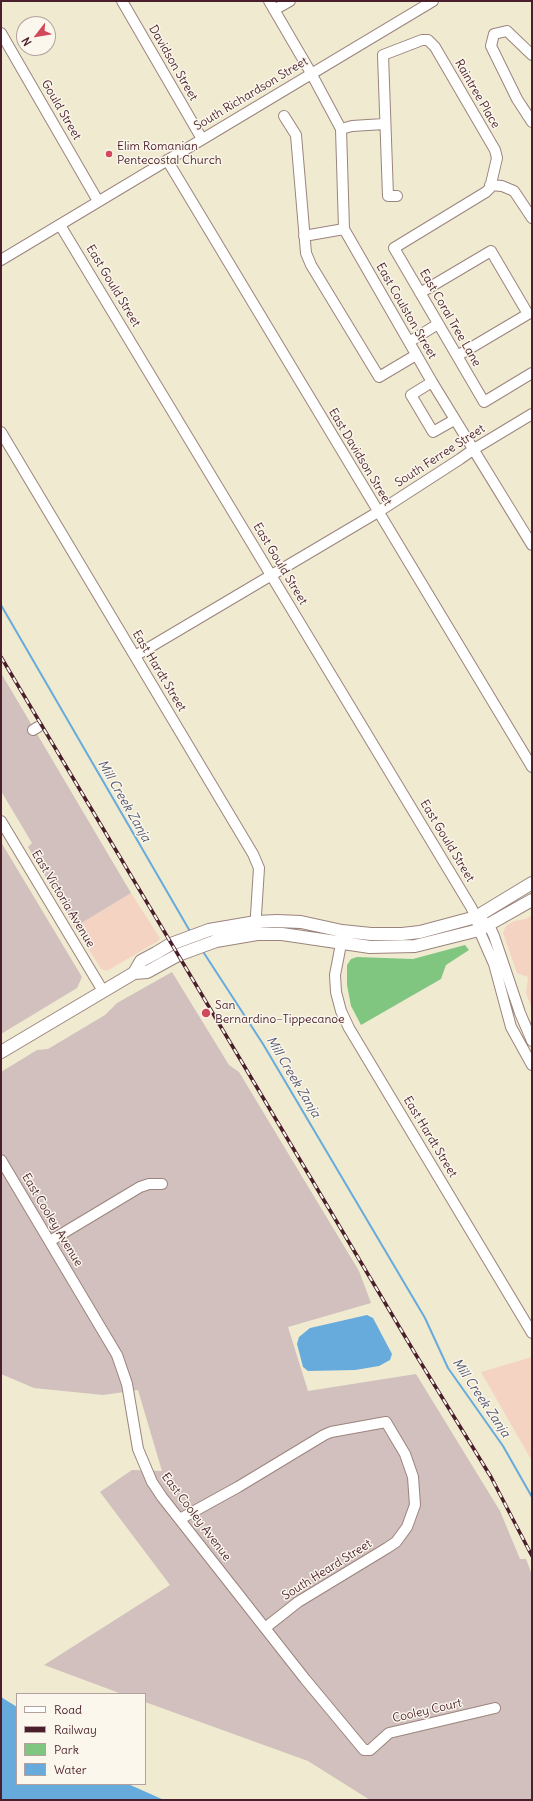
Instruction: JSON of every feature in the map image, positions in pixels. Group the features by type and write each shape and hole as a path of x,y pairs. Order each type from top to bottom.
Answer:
{"main road":[{"path":"134,973 142,961 183,939 203,932 256,928 301,922 342,931 371,934 402,934 443,927 476,917 532,883"},
{"path":"1,1052 134,973 147,972 189,950 256,928 341,944 370,947 415,946 434,943 484,928 532,900"},
{"path":"341,944 342,931"}],"street":[{"name":"Davidson Street","path":"122,1 202,139"},
{"name":"East Coulston Street","path":"269,1 311,73 341,129 344,229 454,420 474,449 532,545"},
{"path":"274,10 290,1"},
{"name":"South Richardson Street","path":"1,260 433,1"},
{"path":"532,55 507,30 494,34 491,46 529,111 532,122"},
{"name":"Gould Street","path":"1,33 98,201"},
{"name":"Raintree Place","path":"384,124 383,55 422,40 428,40 435,47 495,150 497,158 490,185"},
{"path":"284,116 296,136 304,236 306,253 311,265 379,377 416,355"},
{"path":"341,129 352,126 384,124 388,196 396,196"},
{"name":"East Davidson Street","path":"167,160 532,767"},
{"path":"490,185 502,186 514,191 532,218"},
{"name":"East Coral Tree Lane","path":"490,185 490,188 481,196 394,248 484,402 531,377"},
{"name":"East Gould Street","path":"60,225 484,928"},
{"path":"304,236 344,229"},
{"path":"420,293 491,251 528,314 457,356"},
{"path":"409,342 438,324"},
{"path":"432,382 411,395 433,432 454,420"},
{"name":"South Ferree Street","path":"135,656 271,574 378,512 474,449 532,414"},
{"name":"East Hardt Street","path":"1,432 256,860 259,875 256,928"},
{"name":"East Victoria Avenue","path":"1,821 103,991"},
{"path":"484,928 507,972 520,1013 532,1041"},
{"path":"484,928 511,1027 532,1065"},
{"name":"East Hardt Street","path":"341,944 335,975 336,992 341,1011 349,1028 532,1334"},
{"name":"East Cooley Avenue","path":"1,1160 117,1355 127,1384 134,1434 143,1464 158,1492 304,1679 364,1750 370,1750"},
{"path":"50,1241 140,1187 149,1184 162,1184"},
{"name":"South Heard Street","path":"180,1519 238,1487 331,1432 386,1422 410,1465 415,1486 413,1513 402,1534 387,1548 298,1602 265,1628"},
{"name":"Cooley Court","path":"370,1750 389,1733 495,1708"}],"shaded area":[{"path":"1,673 131,893 75,927 28,847 32,843 1,791"},
{"path":"1,842 82,977 77,988 1,1034"},
{"path":"131,893 160,938 158,941 107,971 101,969 75,927"},
{"path":"532,915 532,1009 526,993 528,977 517,973 503,933 506,926 514,921 526,919"},
{"path":"172,972 229,1065 239,1072 359,1271 371,1303 288,1327 308,1391 416,1374 500,1511 520,1559 526,1559 532,1575 532,1800 370,1800 308,1761 146,1702 146,1693 119,1693 44,1665 170,1585 100,1492 132,1470 162,1471 138,1390 103,1395 34,1388 1,1374 1,1072 37,1050 48,1049 105,1015 117,1003"},
{"path":"532,1357 532,1461 481,1372"}],"green space":[{"path":"465,945 469,950 446,965 441,979 361,1025 351,1006 347,985 347,965 351,959 357,957 413,959"}],"water":[{"path":"367,1315 373,1318 392,1354 390,1360 379,1366 355,1370 308,1371 303,1367 297,1344 299,1337 310,1328"},
{"path":"1,1697 16,1706 16,1785 130,1785 164,1800 1,1800"}],"waterway":[{"name":"Mill Creek Zanja","path":"1,605 191,933"},
{"name":"Mill Creek Zanja","path":"202,950 263,1044 425,1318 448,1368 503,1446 532,1497"}],"railway":[{"path":"1,657 416,1355 491,1477 532,1556"}],"place":[{"name":"Elim Romanian Pentecostal Church","path":"109,154"},
{"name":"San Bernardino–Tippecanoe","path":"206,1013"}]}
